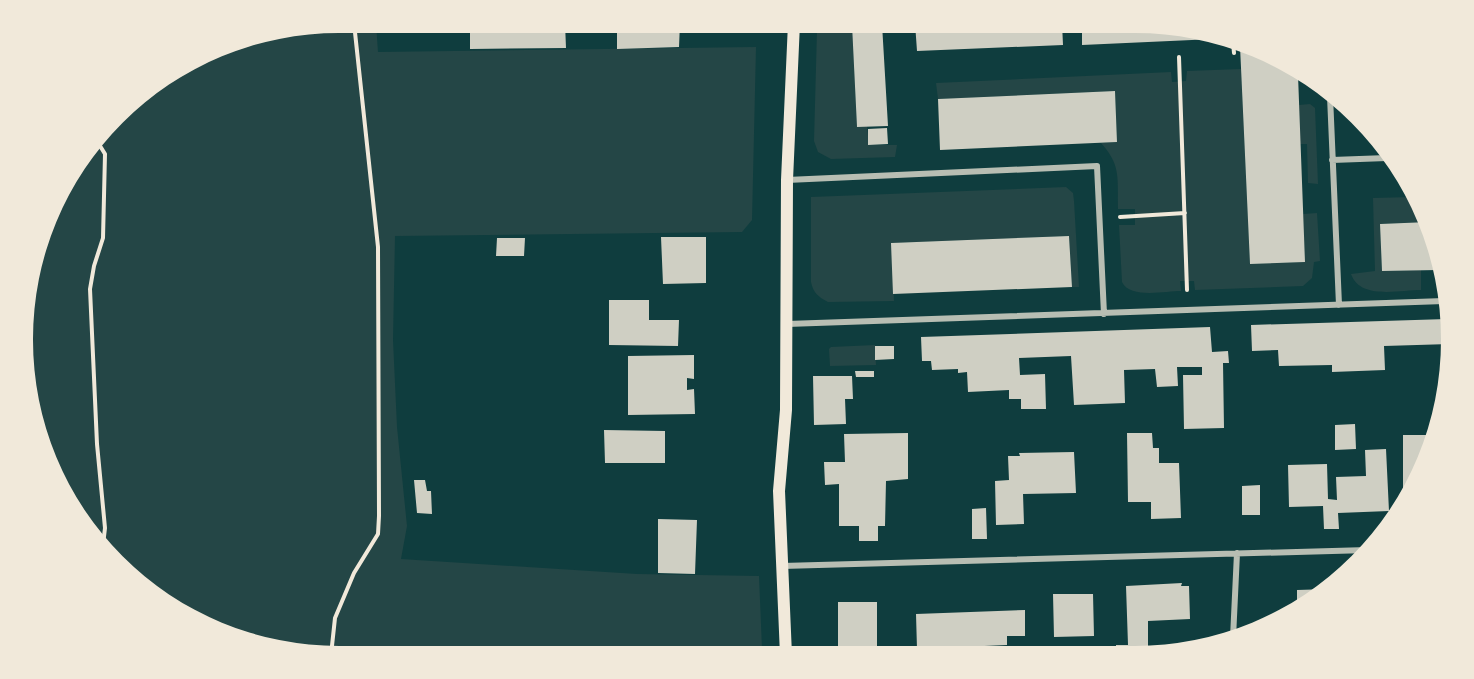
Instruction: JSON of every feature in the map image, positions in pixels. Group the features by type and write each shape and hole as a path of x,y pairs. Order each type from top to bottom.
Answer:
{"main road":[{"path":"786,646 779,491 786,410 787,180 794,33"}],"street":[{"path":"1330,104 1339,305"},
{"path":"1332,160 1382,158"},
{"path":"787,180 1097,166 1104,314"},
{"path":"786,324 1438,301"},
{"path":"782,566 1357,550"},
{"path":"1233,630 1237,553"}],"path":[{"path":"332,646 335,618 354,573 378,534 379,516 378,247 355,33"},
{"path":"1179,57 1187,291"},
{"path":"101,147 105,154 103,238 94,266 90,289 97,444 105,536"},
{"path":"1119,217 1185,213"}],"shaded area":[{"path":"377,33 378,52 756,47 752,220 742,232 395,236 393,340 397,427 407,526 401,559 637,574 759,576 762,646 319,645 260,636 222,623 186,605 137,570 96,526 74,493 56,457 43,419 34,360 36,299 49,241 74,186 109,137 153,96 186,74 222,56 260,43 319,34"},
{"path":"817,33 852,33 857,127 867,126 869,145 897,145 895,157 831,159 818,152 814,141"},
{"path":"1241,69 1250,264 1305,262 1303,214 1317,213 1320,261 1314,262 1312,278 1303,286 1195,290 1194,281 1180,281 1181,291 1157,293 1132,291 1122,282 1119,225 1135,225 1135,209 1118,209 1118,181 1115,166 1108,151 1101,143 1117,142 1115,91 938,99 936,83 1171,72 1172,82 1186,81 1187,71"},
{"path":"1310,104 1315,108 1318,184 1308,183 1307,144 1300,144 1299,105"},
{"path":"1066,187 1073,193 1079,287 1072,287 1069,236 892,243 894,301 828,302 813,289 811,282 811,197"},
{"path":"1406,197 1418,222 1380,224 1382,271 1421,270 1421,290 1381,292 1371,290 1356,282 1351,274 1375,271 1373,198"},
{"path":"875,345 876,365 830,366 829,349 831,347"}],"building":[{"path":"470,33 565,33 566,48 470,49"},
{"path":"617,33 680,33 679,47 617,49"},
{"path":"852,33 883,33 888,126 857,127"},
{"path":"916,33 1062,33 1063,45 917,51"},
{"path":"1082,33 1155,34 1198,40 1082,45"},
{"path":"1240,52 1298,81 1305,262 1250,264"},
{"path":"1115,91 1117,142 940,150 938,99"},
{"path":"887,128 888,144 868,145 868,129"},
{"path":"1418,222 1433,270 1382,271 1380,224"},
{"path":"1069,236 1072,287 893,294 891,243"},
{"path":"661,237 706,237 706,283 663,284"},
{"path":"497,238 525,238 524,256 496,256"},
{"path":"609,300 649,300 649,320 679,320 678,346 609,345"},
{"path":"1440,319 1441,344 1384,346 1385,370 1332,372 1332,365 1279,366 1278,350 1252,351 1251,325"},
{"path":"1210,327 1212,352 1228,351 1229,363 1223,363 1224,428 1184,429 1183,375 1202,375 1202,367 1177,367 1178,386 1157,387 1155,369 1124,370 1125,403 1074,405 1071,356 1019,358 1020,375 1045,374 1046,409 1021,409 1021,399 1009,399 1009,390 968,392 967,372 958,373 958,369 932,370 931,361 922,361 921,337"},
{"path":"875,346 894,346 894,359 875,360"},
{"path":"694,355 694,379 687,378 687,390 694,389 695,414 628,415 628,356"},
{"path":"855,371 874,371 874,377 856,377"},
{"path":"813,376 852,376 853,399 845,399 846,424 814,425"},
{"path":"1355,424 1356,449 1335,450 1335,425"},
{"path":"604,430 665,431 665,463 605,463"},
{"path":"908,433 908,479 886,481 885,526 878,526 878,541 859,541 859,526 839,526 839,484 825,485 824,462 845,462 844,434"},
{"path":"1127,433 1152,433 1153,448 1159,448 1159,463 1179,463 1181,518 1151,519 1151,502 1128,502"},
{"path":"1403,435 1426,435 1418,457 1403,487"},
{"path":"1386,449 1388,511 1338,513 1339,529 1324,529 1323,506 1289,507 1288,465 1327,464 1328,499 1337,500 1336,477 1366,476 1365,450"},
{"path":"1074,452 1076,493 1023,494 1024,524 996,525 995,481 1009,480 1008,456 1020,456 1019,453"},
{"path":"414,480 425,480 427,491 431,491 432,514 417,513"},
{"path":"1260,485 1260,515 1242,515 1242,486"},
{"path":"986,508 987,539 972,539 972,509"},
{"path":"658,519 697,520 695,574 658,573"},
{"path":"1182,583 1181,586 1189,586 1190,619 1148,621 1148,645 1116,646 1128,645 1126,586"},
{"path":"1297,590 1311,590 1297,599"},
{"path":"1053,594 1093,594 1094,636 1054,637"},
{"path":"838,602 877,602 877,646 838,646"},
{"path":"1025,610 1025,636 1007,636 1007,645 917,646 916,614"}]}
